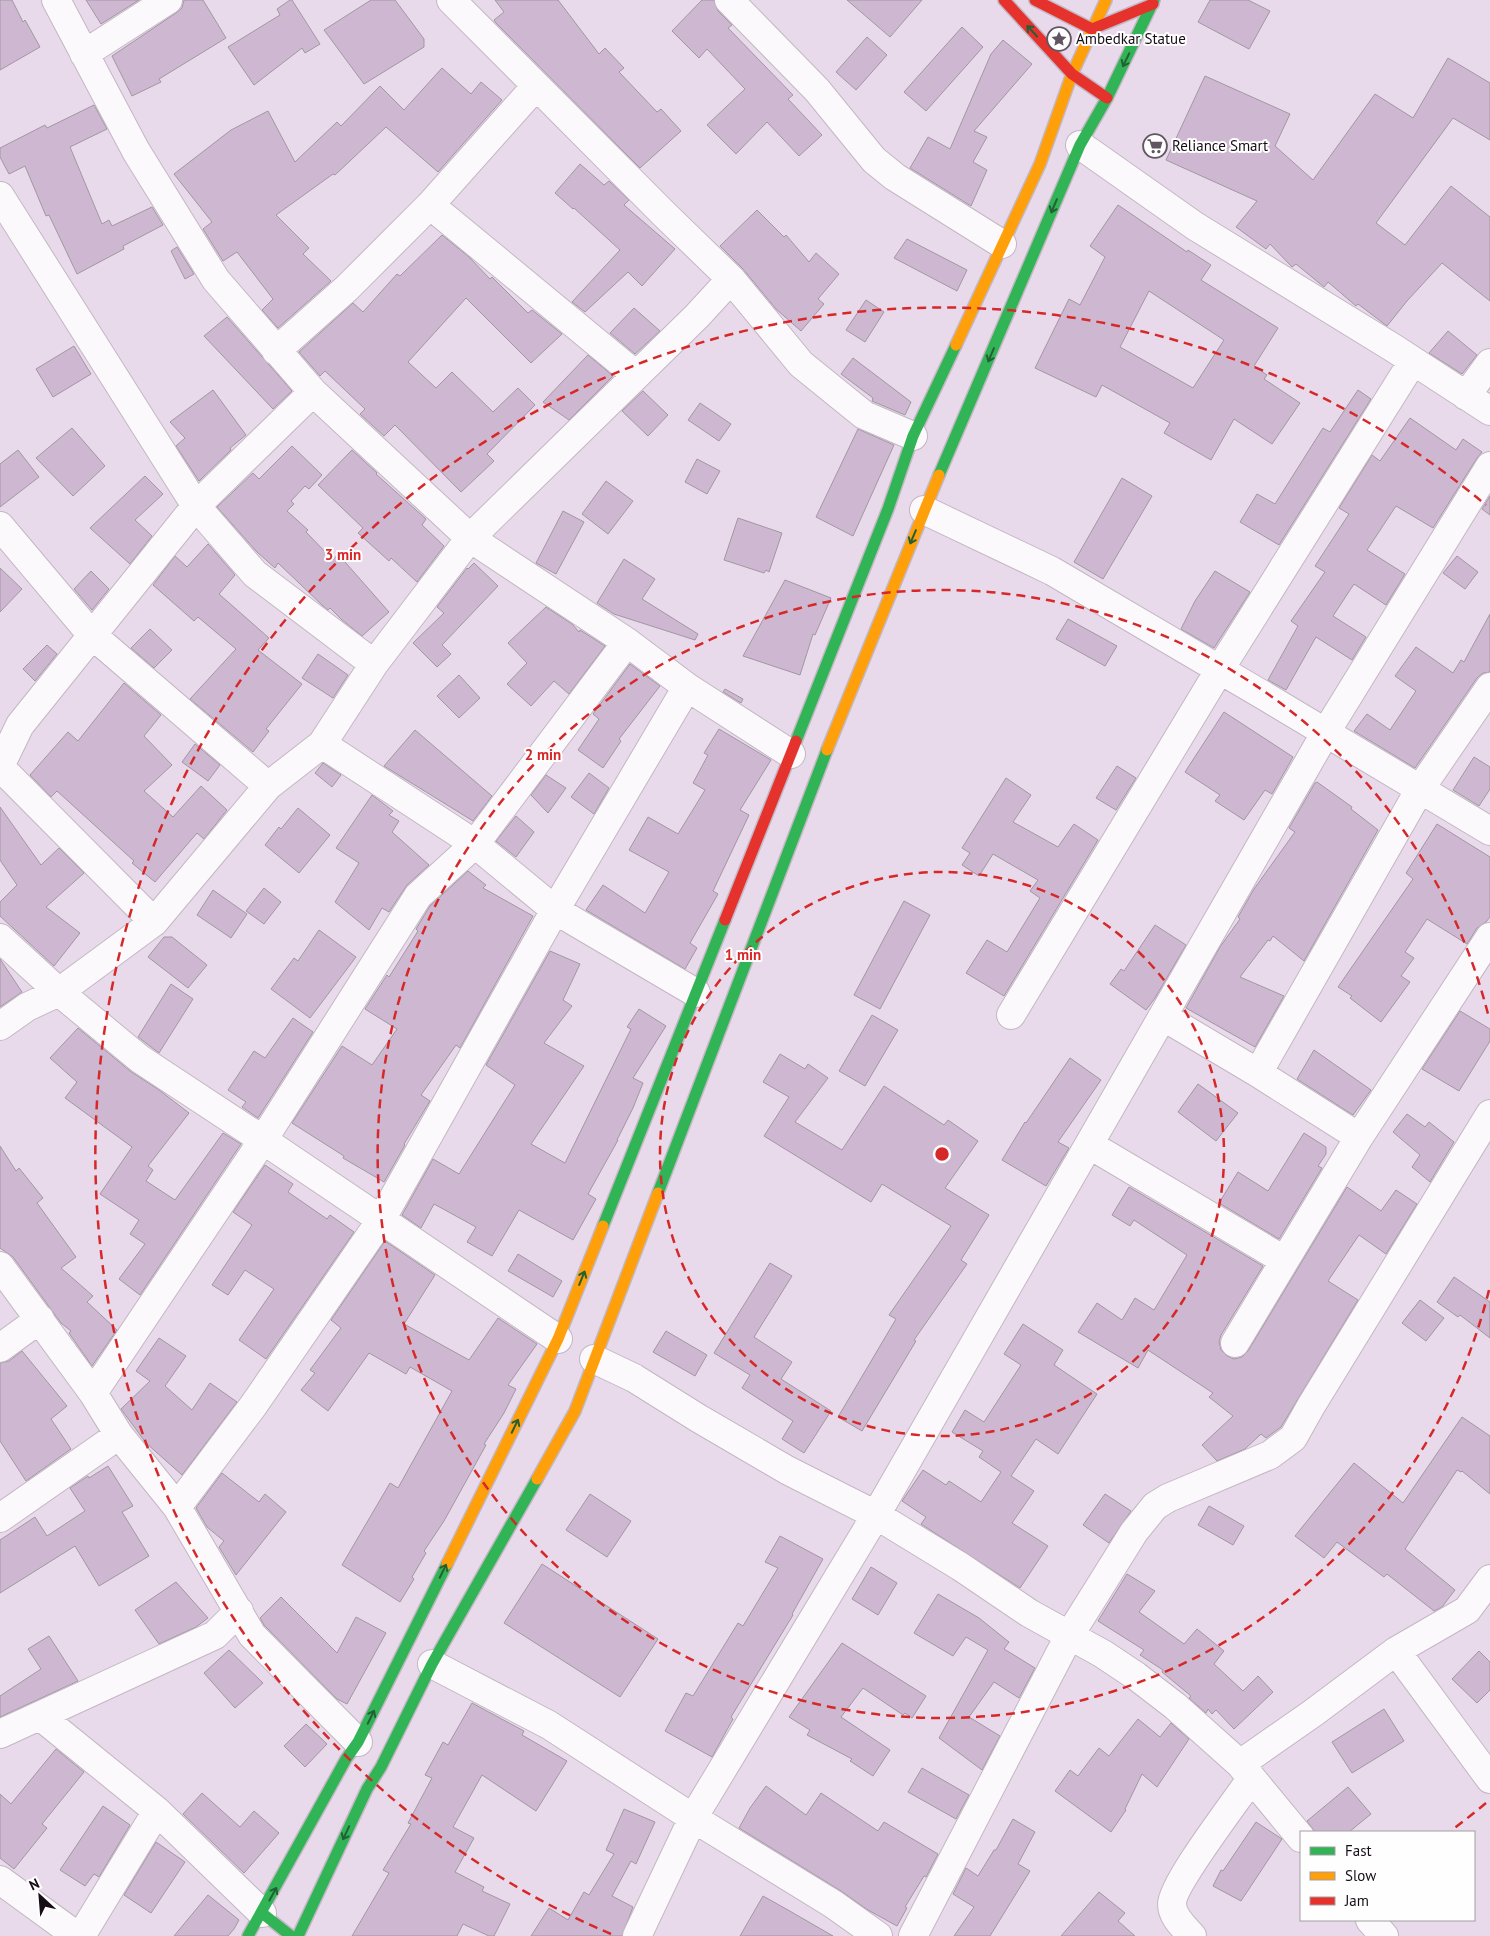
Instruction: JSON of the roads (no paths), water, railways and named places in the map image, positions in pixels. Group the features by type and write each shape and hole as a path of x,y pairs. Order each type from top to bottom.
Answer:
{"main road":[{"path":"1004,0 1072,74 1107,98"},
{"path":"1035,0 1092,29"},
{"path":"248,1936 346,1759 358,1742 558,1339 888,509 913,436 1040,164 1072,74 1106,0"},
{"path":"1092,29 1153,2"},
{"path":"298,1936 366,1789 381,1767 432,1664 575,1411 826,753 924,510 1080,145 1107,98 1153,2"},
{"path":"262,1913 291,1936"}],"street":[{"path":"56,0 136,151 216,280 313,392 470,538 627,642 687,687 790,754"},
{"path":"84,54 168,0"},
{"path":"451,0 732,279 801,364 864,415 913,436"},
{"path":"730,0 817,90 874,160 895,177 1002,244"},
{"path":"276,351 347,288 430,205 536,86"},
{"path":"1080,145 1195,226 1490,411"},
{"path":"0,196 196,506 255,574 374,664"},
{"path":"430,205 636,375"},
{"path":"0,1026 27,1007 59,992 154,922 268,786 322,744 374,664 470,538 698,316 732,279"},
{"path":"1011,1015 1220,669 1413,361"},
{"path":"1466,396 1490,363"},
{"path":"154,922 1,759 20,724 196,506 313,392"},
{"path":"637,1936 693,1818 876,1515 1164,1017 1326,732 1490,466"},
{"path":"924,510 1052,571 1490,831"},
{"path":"0,526 92,634 268,786"},
{"path":"93,1393 263,1140 418,896 475,844 627,642"},
{"path":"177,1507 253,1406 381,1220 555,910 687,687"},
{"path":"1258,1073 1420,789 1490,687"},
{"path":"322,744 475,844 555,910 696,993"},
{"path":"1235,1342 1359,1136 1490,937"},
{"path":"0,938 59,992 140,1059 558,1339"},
{"path":"1164,1017 1359,1136"},
{"path":"913,1936 1069,1636 1134,1532 1155,1506 1168,1498 1270,1455 1293,1438 1490,1114"},
{"path":"1090,1145 1284,1260"},
{"path":"0,1266 93,1393 119,1435 177,1507 252,1635 358,1742"},
{"path":"0,1348 40,1319"},
{"path":"594,1360 634,1378 788,1470 876,1515 961,1567 1029,1613 1103,1654 1136,1676 1175,1706 1246,1771 1300,1837"},
{"path":"0,1518 119,1435"},
{"path":"1192,1936 1175,1917 1172,1903 1177,1889 1246,1771 1314,1713 1396,1652 1467,1610 1490,1579"},
{"path":"0,1734 215,1635 239,1611"},
{"path":"1396,1652 1490,1779"},
{"path":"432,1664 549,1724 693,1818 833,1904 878,1936"},
{"path":"40,1716 157,1811 262,1913"},
{"path":"81,1936 157,1811"},
{"path":"0,1880 78,1936"},
{"path":"1371,1921 1384,1936"}],"place":[{"name":"Ambedkar Statue","path":"1059,39"},
{"name":"Reliance Smart","path":"1155,146"}]}
